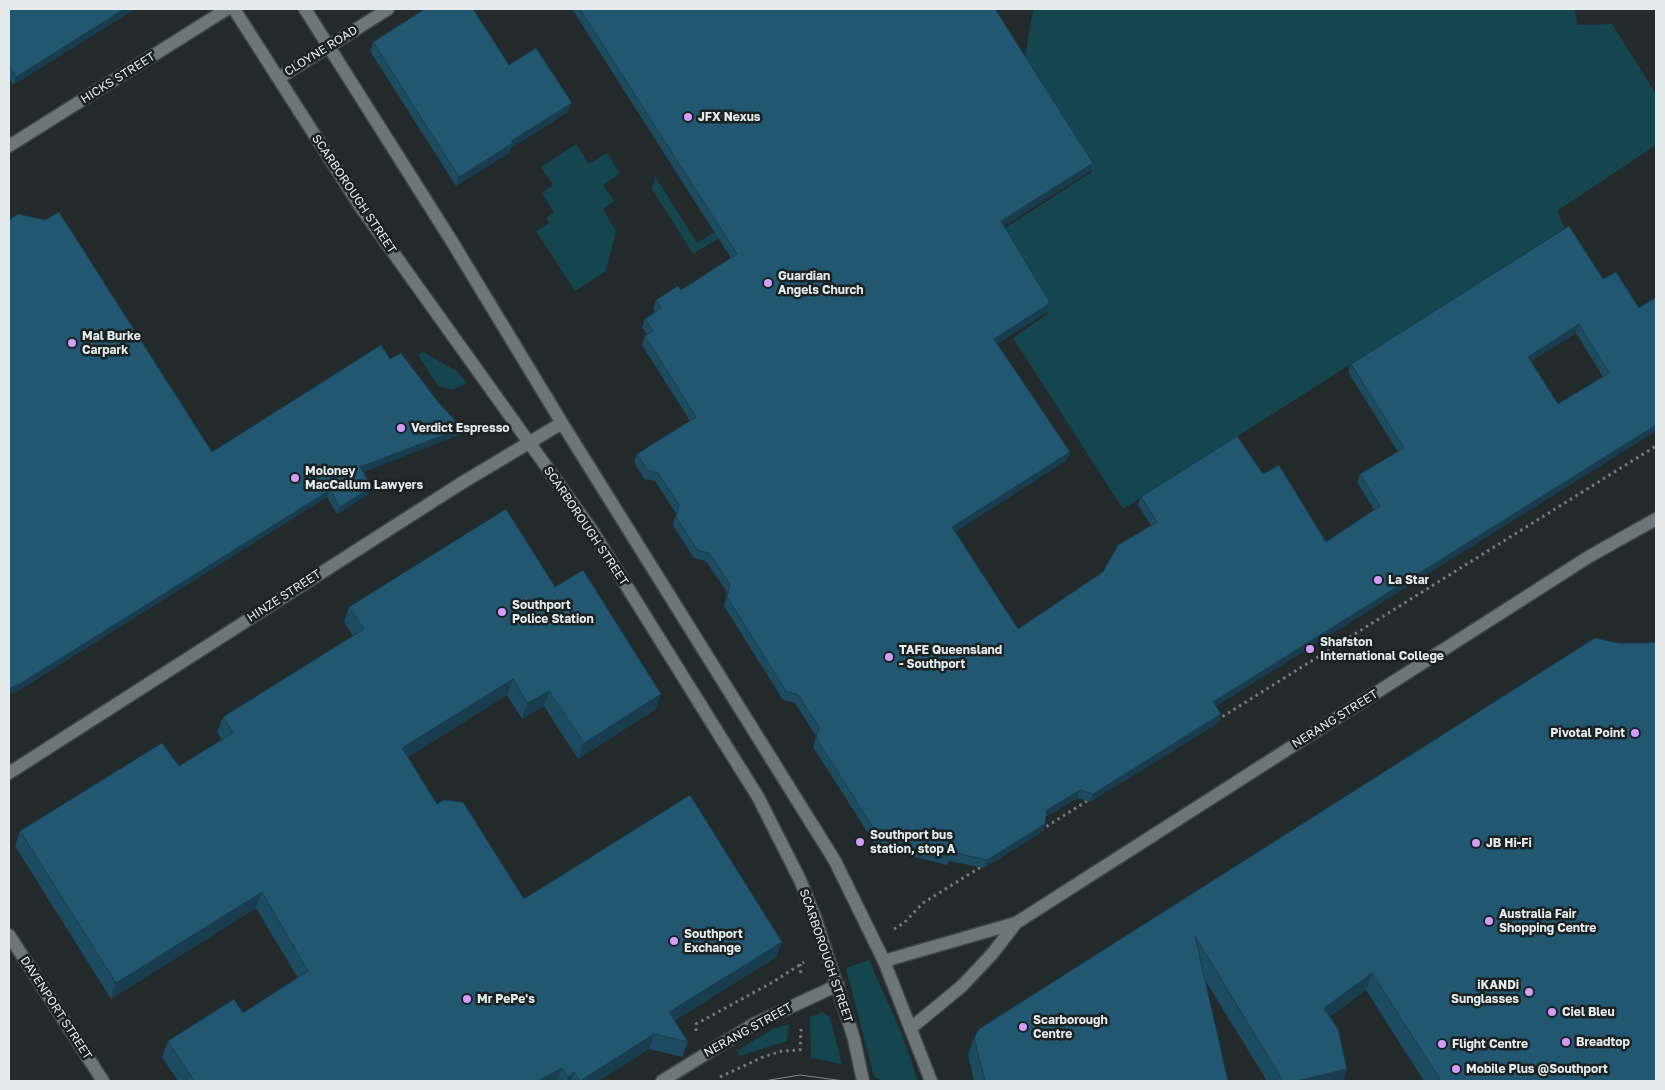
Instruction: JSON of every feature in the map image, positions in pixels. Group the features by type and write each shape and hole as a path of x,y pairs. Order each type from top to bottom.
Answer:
{"main road":[{"name":"HICKS STREET","path":"9,146 227,9"},
{"name":"SCARBOROUGH STREET","path":"234,9 362,209 591,529 758,797 800,880 838,985 854,1039 863,1081"},
{"path":"305,9 451,240 737,706 806,813 850,888 884,961 931,1081"},
{"name":"CLOYNE ROAD","path":"279,78 388,9"},
{"name":"HINZE STREET","path":"9,773 562,423"},
{"name":"NERANG STREET","path":"884,961 1016,923 1590,556 1656,519"},
{"name":"NERANG STREET","path":"911,1028 962,986 993,953 1016,923"},
{"name":"DAVENPORT STREET","path":"9,935 102,1081"},
{"name":"NERANG STREET","path":"662,1081 754,1024 838,985"}],"path":[{"path":"1209,725 1656,446"},
{"path":"1032,835 1091,798"},
{"path":"874,940 904,923 923,903 990,861"},
{"path":"693,1061 696,1024 773,982 800,964 827,954"}],"shaded area":[{"path":"1575,9 1577,25 1612,24 1656,94 1656,145 1557,211 1565,228 1123,509 1013,338 1049,313 1002,230 1092,172 1024,62 1033,10"},
{"path":"576,144 589,164 607,153 620,174 603,185 614,201 603,209 616,231 606,271 575,291 536,231 549,223 546,218 554,212 542,193 553,185 541,167"},
{"path":"655,176 697,243 798,180 802,186 693,254 652,189"},
{"path":"423,352 458,372 466,383 453,390 438,386 418,355"},
{"path":"869,960 901,1032 918,1081 883,1081 874,1077 846,968"},
{"path":"822,1012 830,1017 842,1064 811,1058 810,1017"},
{"path":"789,1024 787,1041 739,1056 737,1051 773,1029"}],"building":[{"path":"9,9 124,9 16,77 9,65"},
{"path":"425,9 473,9 509,65 536,48 572,103 511,141 513,143 459,177 373,42"},
{"path":"580,9 995,9 1093,163 1001,221 1050,303 994,339 1070,452 952,527 1018,629 1103,572 1118,545 1157,522 1141,497 1237,436 1263,474 1279,465 1326,542 1380,506 1360,474 1404,448 1351,364 1569,226 1603,279 1616,272 1639,308 1656,297 1656,425 1213,702 1221,714 1093,794 1080,790 1047,810 1045,824 987,860 951,852 950,856 910,847 911,843 878,835 816,738 819,727 798,695 786,691 727,597 730,584 709,553 697,550 676,517 679,505 658,473 647,470 637,454 696,417 645,336 653,331 645,319 661,308 656,300 678,286 681,290 737,254","holes":["1579,324 1609,373 1558,404 1528,357"]},
{"name":"Mal Burke Carpark","path":"59,212 212,452 381,345 390,359 401,353 439,403 462,428 360,467 372,487 340,507 330,490 18,685 9,688 9,220 18,214 45,220"},
{"path":"506,509 555,587 583,570 661,694 584,743 549,691 527,703 513,679 402,748 437,804 444,800 463,802 524,899 690,795 782,942 669,1012 688,1042 654,1034 580,1081 574,1072 568,1077 562,1068 538,1081 194,1081 168,1041 234,999 243,1013 308,971 262,892 116,983 20,831 162,743 179,766 233,733 223,717 364,629 349,607"},
{"name":"Australia Fair Shopping Centre","path":"1595,638 1619,643 1656,642 1656,1081 1441,1081 1372,973 1324,1008 1338,1029 1347,1069 1296,1081 1283,1081 1195,936 1228,1081 985,1081 974,1038 979,1029"}],"tram line":[{"path":"764,1081 800,1075 844,1081"}],"place":[{"name":"JFX Nexus","path":"688,117"},
{"name":"Guardian Angels Church","path":"768,283"},
{"name":"Mal Burke Carpark","path":"72,343"},
{"name":"Verdict Espresso","path":"401,428"},
{"name":"Moloney MacCallum Lawyers","path":"295,478"},
{"name":"La Star","path":"1378,580"},
{"name":"Southport Police Station","path":"502,612"},
{"name":"Shafston International College","path":"1310,649"},
{"name":"TAFE Queensland - Southport","path":"889,657"},
{"name":"Pivotal Point","path":"1635,733"},
{"name":"Southport bus station, stop A","path":"860,842"},
{"name":"JB Hi-Fi","path":"1476,843"},
{"name":"Australia Fair Shopping Centre","path":"1489,921"},
{"name":"Southport Exchange","path":"674,941"},
{"name":"iKANDi Sunglasses","path":"1529,992"},
{"name":"Mr PePe's","path":"467,999"},
{"name":"Ciel Bleu","path":"1552,1012"},
{"name":"Scarborough Centre","path":"1023,1027"},
{"name":"Breadtop","path":"1566,1042"},
{"name":"Flight Centre","path":"1442,1044"},
{"name":"Mobile Plus @Southport","path":"1456,1069"}]}
